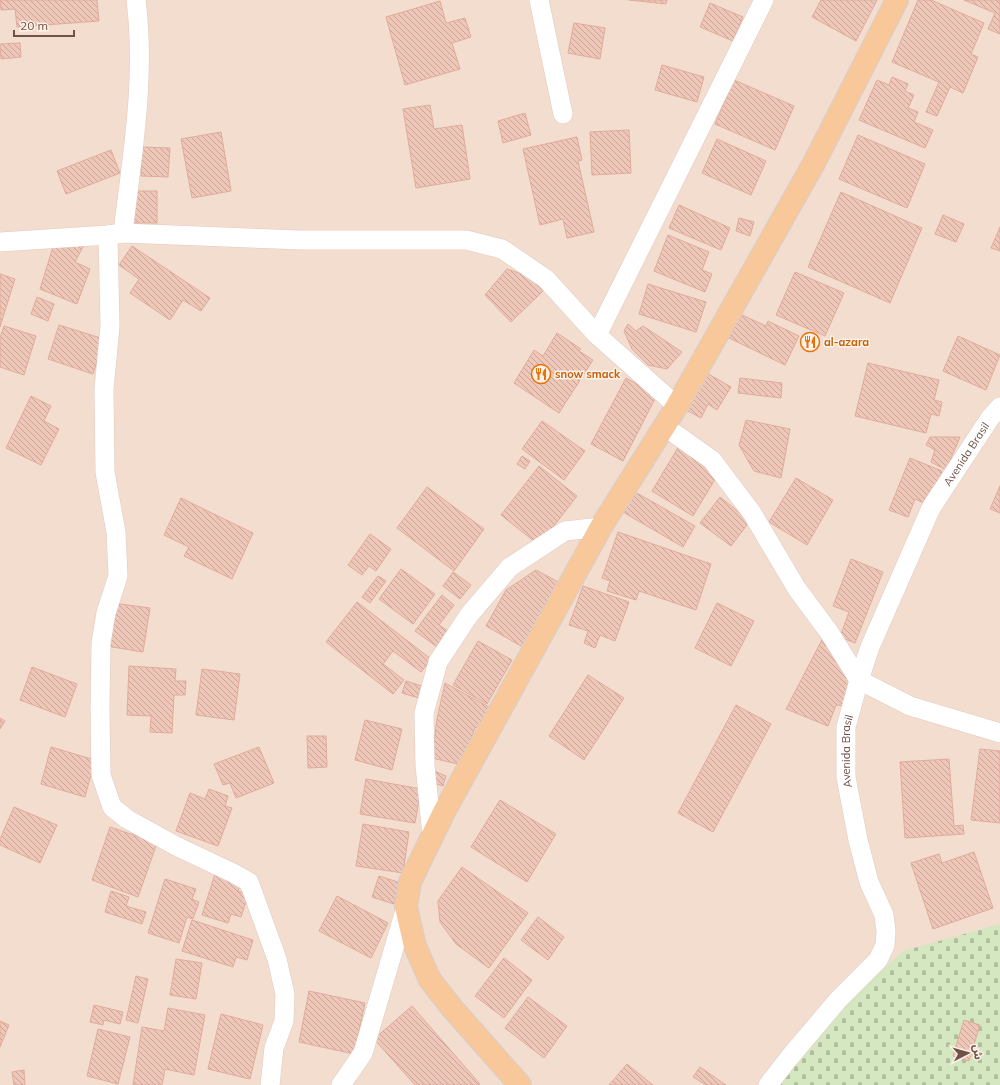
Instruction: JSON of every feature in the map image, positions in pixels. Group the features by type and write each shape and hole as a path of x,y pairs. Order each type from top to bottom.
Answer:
{"main road":[{"path":"520,1085 452,1008 430,980 415,946 406,907 410,882 451,798 601,526 677,406 814,163 897,0"}],"street":[{"path":"136,0 140,62 138,99 115,234 110,326 104,389 105,472 116,532 118,576 106,613 101,643 100,708 102,775 112,807 127,819 176,846 249,882 277,959 285,994 284,1021 274,1048 270,1085"},
{"path":"539,0 563,114"},
{"path":"597,335 764,0"},
{"path":"0,242 115,234 301,240 466,240 502,249 546,279 597,335 677,406"},
{"name":"Avenida Brasil","path":"768,1085 838,1000 878,960 885,945 886,931 884,916 869,882 858,840 846,777 846,727 859,680 873,640 932,508 990,418 1000,407"},
{"path":"664,426 712,460 752,513 797,589 829,632 859,680 910,706 1000,733"},
{"path":"432,836 425,765 424,713 438,662 469,615 510,567 566,531 601,526"},
{"path":"341,1085 363,1053 406,907"}],"shaded area":[{"path":"0,0 1000,0 1000,1085 0,1085"}],"green space":[{"path":"1000,924 1000,1085 776,1085 806,1038 903,951"}],"building":[{"path":"0,0 97,0 99,21 17,27 15,9 1,10"},
{"path":"629,0 667,0 666,4"},
{"path":"821,0 877,0 856,41 812,17"},
{"path":"918,0 931,0 984,23 971,54 978,57 963,93 950,87 937,116 926,112 939,82 892,62"},
{"path":"964,0 1000,0 1000,34 988,29 995,13"},
{"path":"440,1 446,23 465,18 471,37 452,43 460,69 405,85 386,17"},
{"path":"710,3 743,17 733,41 700,27"},
{"path":"574,23 605,28 600,59 568,53"},
{"path":"20,43 21,57 1,59 0,44"},
{"path":"662,65 704,77 697,102 655,90"},
{"path":"892,77 908,84 905,91 914,95 908,108 918,112 914,122 933,130 925,148 859,120 877,80 889,85"},
{"path":"734,80 794,106 775,150 715,124"},
{"path":"430,105 434,129 462,125 470,179 416,188 403,109"},
{"path":"525,113 531,135 503,143 498,121"},
{"path":"629,130 631,173 592,175 590,132"},
{"path":"221,132 231,191 192,198 181,139"},
{"path":"858,135 925,164 907,208 839,179"},
{"path":"577,137 582,160 578,161 594,232 567,238 563,219 540,225 523,149"},
{"path":"717,139 766,161 751,195 702,173"},
{"path":"142,147 170,148 168,177 141,176"},
{"path":"111,150 120,173 66,194 57,171"},
{"path":"132,191 157,191 157,223 132,223"},
{"path":"841,192 922,228 890,303 808,267"},
{"path":"679,205 730,228 721,250 669,228"},
{"path":"943,215 964,224 956,242 935,234"},
{"path":"739,218 754,222 750,236 736,231"},
{"path":"1000,227 1000,251 991,248"},
{"path":"668,235 709,252 702,270 712,274 705,292 654,271"},
{"path":"84,245 75,262 90,269 77,304 40,289 53,247"},
{"path":"132,246 210,298 201,311 183,300 170,320 130,293 139,279 119,265"},
{"path":"507,269 530,277 543,291 511,322 485,295"},
{"path":"795,272 844,293 825,336 776,315"},
{"path":"0,274 15,279 0,327"},
{"path":"648,284 706,302 696,332 639,314"},
{"path":"37,297 54,304 48,321 31,314"},
{"path":"740,314 766,326 768,321 799,336 785,365 729,338"},
{"path":"628,324 636,331 643,326 682,352 667,369 648,365 632,349 624,331"},
{"path":"59,325 104,339 93,374 48,359"},
{"path":"4,326 36,336 24,375 0,367 0,338"},
{"path":"557,333 581,349 579,351 593,360 559,413 514,383 534,350 543,356"},
{"path":"958,336 1000,355 986,390 943,371"},
{"path":"868,363 939,380 934,400 942,402 939,416 931,414 926,433 855,416"},
{"path":"705,372 731,387 717,410 708,404 701,418 684,409"},
{"path":"626,378 657,395 623,461 591,444"},
{"path":"740,378 782,383 781,398 738,393"},
{"path":"31,396 51,406 44,421 59,429 41,465 6,448"},
{"path":"746,420 790,429 781,478 754,471 739,445"},
{"path":"542,421 585,451 564,480 522,449"},
{"path":"930,437 960,437 946,470 931,462 935,450 926,445"},
{"path":"679,446 720,471 693,516 652,491"},
{"path":"522,456 530,461 525,469 517,464"},
{"path":"910,458 942,471 929,505 915,499 908,517 889,510"},
{"path":"539,466 577,496 539,545 501,515"},
{"path":"796,478 833,500 807,545 769,522"},
{"path":"1000,486 1000,513 990,509"},
{"path":"427,487 484,529 454,571 397,528"},
{"path":"635,492 695,526 683,547 623,512"},
{"path":"720,497 750,521 731,546 700,523"},
{"path":"181,498 253,533 232,579 184,556 189,547 164,535"},
{"path":"618,532 711,564 696,610 639,591 636,600 607,591 610,581 602,578"},
{"path":"370,534 391,549 376,571 369,566 362,575 348,565"},
{"path":"851,559 883,572 855,643 840,637 849,612 833,606"},
{"path":"401,569 435,594 413,624 379,599"},
{"path":"536,570 564,585 528,650 486,626 506,590"},
{"path":"453,572 471,585 460,599 443,586"},
{"path":"378,576 386,581 370,603 362,597"},
{"path":"583,586 629,602 615,641 600,635 595,648 584,643 588,631 569,625"},
{"path":"442,595 454,605 439,625 451,633 440,649 415,631"},
{"path":"357,602 431,659 421,672 393,651 383,664 404,680 393,694 326,642"},
{"path":"113,603 150,608 143,652 106,646"},
{"path":"717,603 754,621 731,666 695,648"},
{"path":"823,638 851,677 845,706 836,705 828,726 786,709"},
{"path":"478,641 512,660 487,704 453,685"},
{"path":"129,666 176,669 175,681 186,681 185,695 174,695 172,733 150,732 151,716 127,715"},
{"path":"32,667 77,684 65,717 20,700"},
{"path":"202,669 240,674 234,720 196,715"},
{"path":"588,675 624,698 584,760 549,736"},
{"path":"406,681 425,687 422,699 402,693"},
{"path":"445,683 489,707 478,728 475,727 462,765 432,758 437,719"},
{"path":"736,705 771,724 713,832 678,813"},
{"path":"0,718 5,721 0,729"},
{"path":"365,720 402,729 392,770 355,760"},
{"path":"307,736 326,736 327,767 308,768"},
{"path":"51,747 95,760 85,797 41,784"},
{"path":"259,747 274,783 236,798 230,783 223,785 214,764"},
{"path":"980,749 1000,751 1000,823 971,820"},
{"path":"949,759 954,826 963,825 964,834 905,838 900,762"},
{"path":"434,771 446,776 443,786 430,782"},
{"path":"366,779 421,789 415,823 360,814"},
{"path":"209,789 228,796 225,806 232,808 218,846 176,831 190,793 205,799"},
{"path":"500,800 556,834 527,882 471,847"},
{"path":"14,807 57,825 40,863 0,845 0,839"},
{"path":"363,824 409,832 403,873 356,866"},
{"path":"110,827 157,843 138,897 92,880"},
{"path":"974,852 993,908 933,929 911,863 939,854 942,863"},
{"path":"462,867 528,913 489,968 456,944 440,922 438,901"},
{"path":"215,874 241,882 238,891 248,895 241,917 231,914 228,923 202,915"},
{"path":"379,876 401,883 394,904 372,897"},
{"path":"165,879 196,889 192,899 199,902 193,919 187,917 179,943 148,933"},
{"path":"111,891 129,897 126,906 146,912 142,924 105,912"},
{"path":"337,896 388,923 371,958 319,931"},
{"path":"538,917 564,937 548,960 521,940"},
{"path":"192,920 253,940 247,960 236,957 233,967 182,951"},
{"path":"504,958 532,980 504,1018 475,996"},
{"path":"176,959 202,963 196,999 170,995"},
{"path":"136,976 148,979 138,1023 126,1020"},
{"path":"309,991 365,1003 354,1054 299,1042"},
{"path":"528,997 567,1026 544,1058 505,1028"},
{"path":"94,1005 123,1012 120,1024 104,1020 103,1025 90,1022"},
{"path":"412,1006 480,1084 415,1085 374,1039"},
{"path":"168,1008 205,1015 194,1075 165,1069 162,1085 133,1085 142,1027 164,1031"},
{"path":"221,1014 263,1025 250,1079 208,1069"},
{"path":"964,1020 980,1025 969,1061 953,1056"},
{"path":"0,1021 9,1025 0,1047"},
{"path":"98,1029 130,1037 118,1084 87,1076"},
{"path":"627,1064 653,1085 609,1085"},
{"path":"700,1067 726,1085 706,1085 693,1077"},
{"path":"24,1070 25,1085 14,1085 12,1072"}],"place":[{"name":"al-azara","path":"810,342"},
{"name":"snow smack","path":"541,374"}]}
